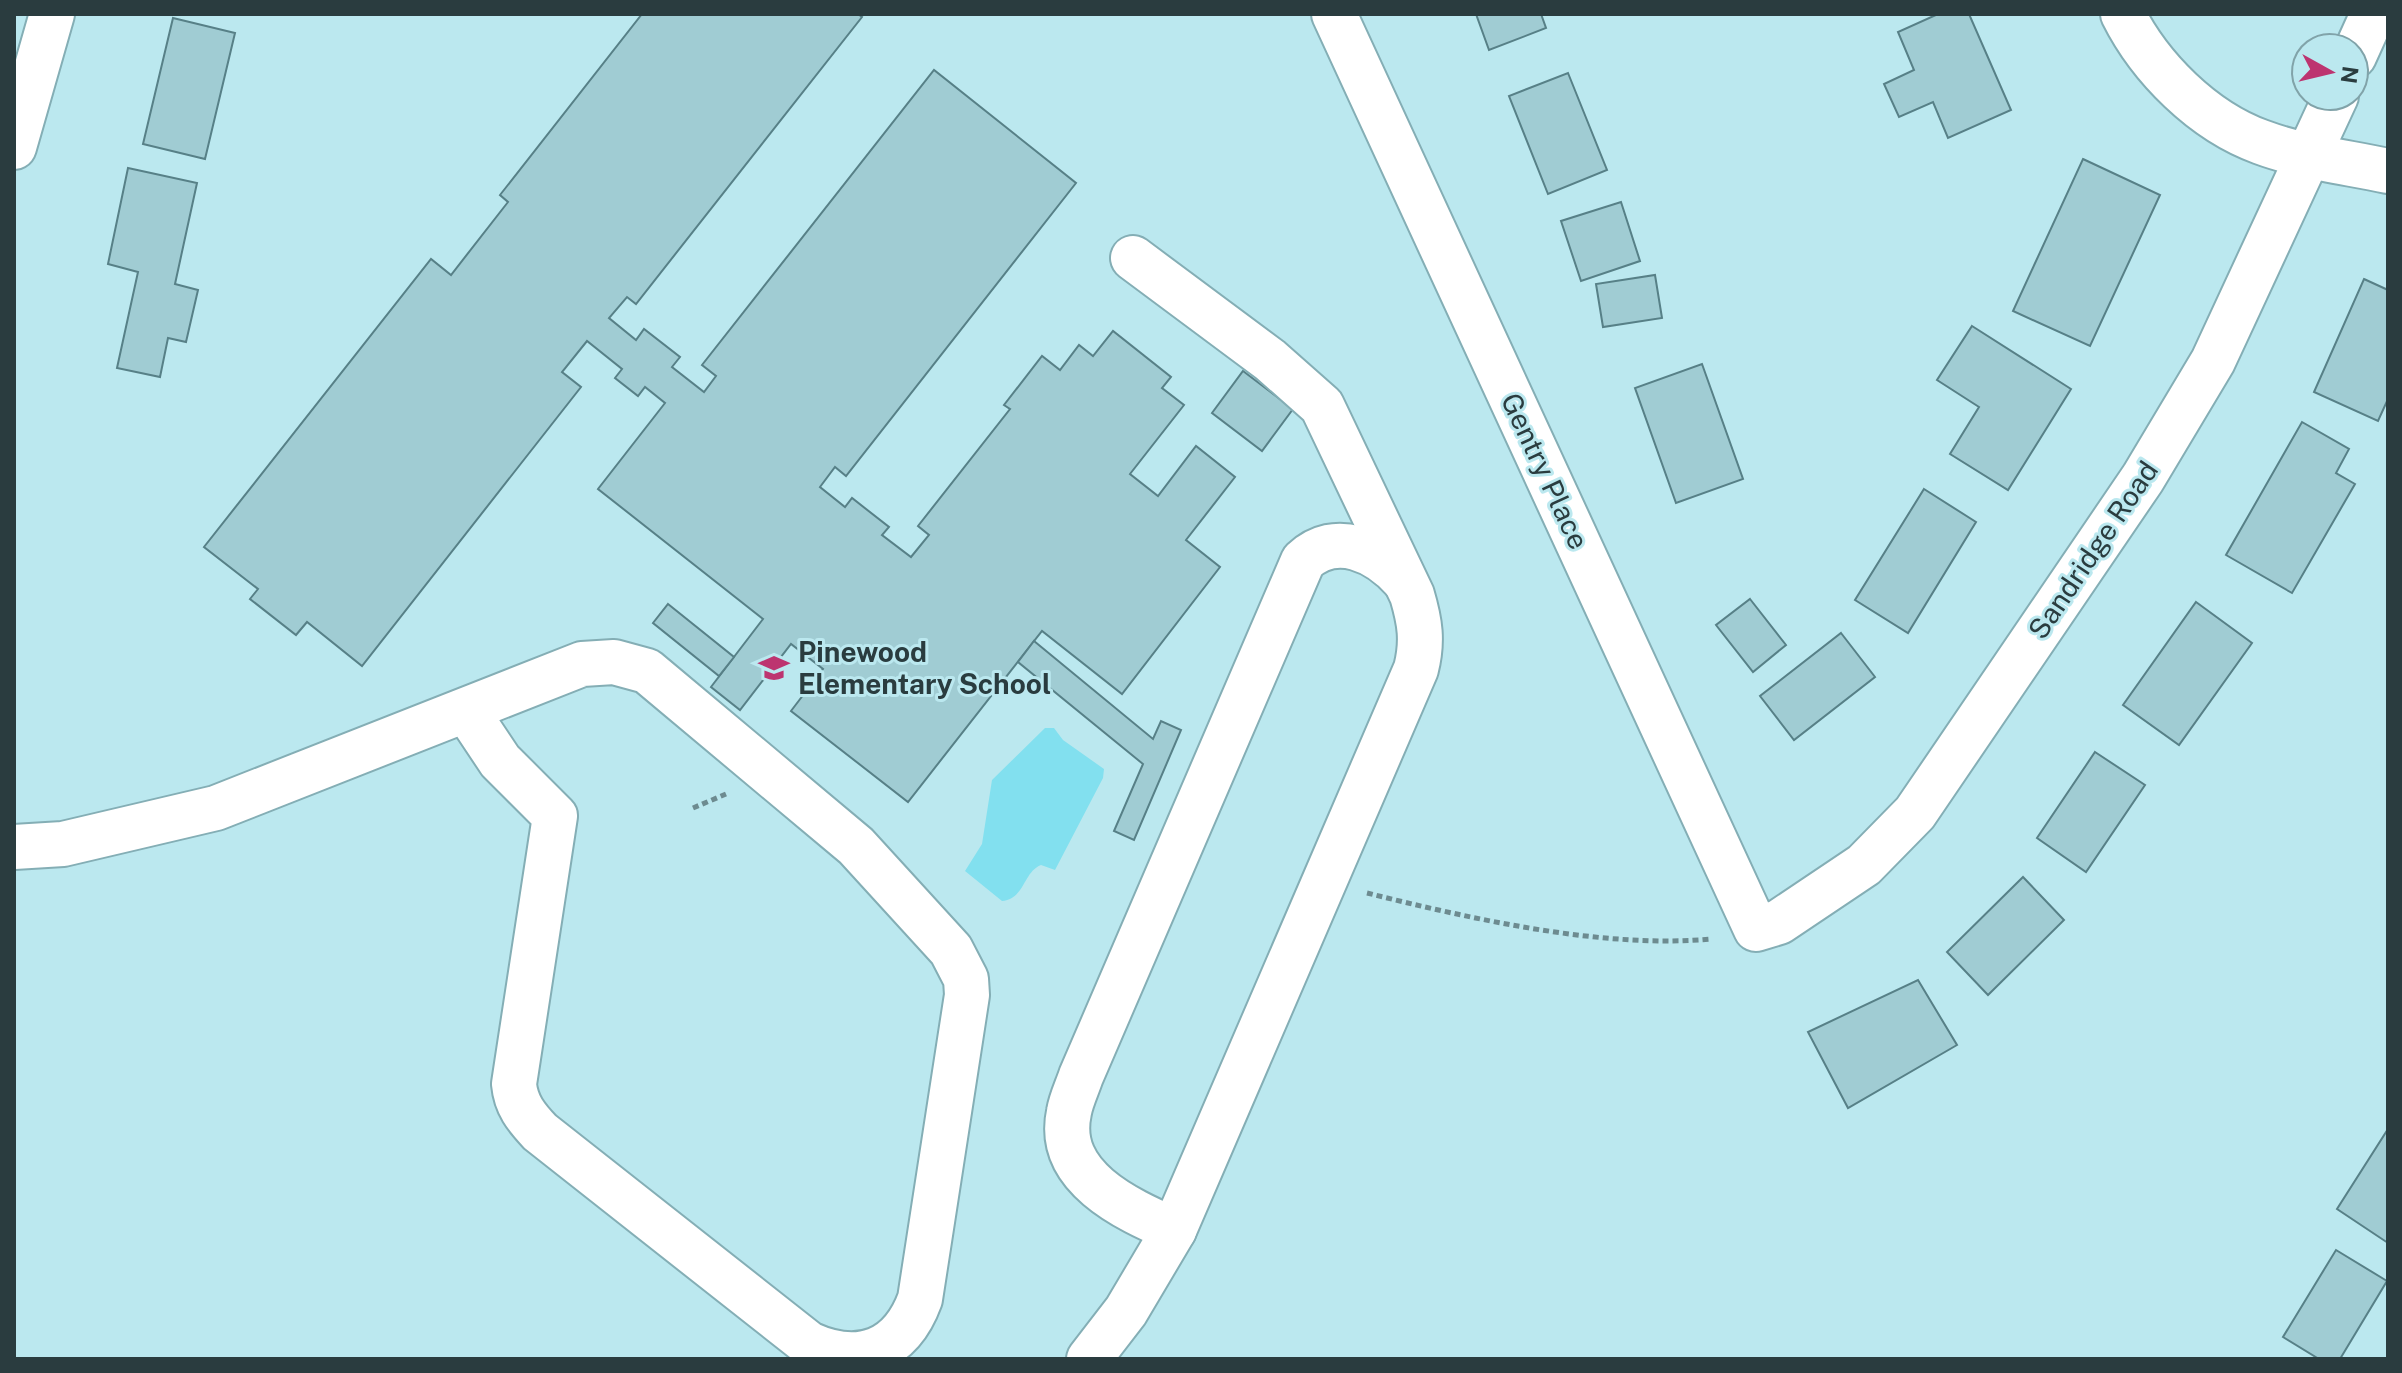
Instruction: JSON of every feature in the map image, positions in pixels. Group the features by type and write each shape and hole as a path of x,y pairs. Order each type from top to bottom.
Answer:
{"street":[{"path":"14,147 52,14"},
{"name":"Gentry Place","path":"1334,14 1756,929"},
{"path":"2123,14 2164,74 2210,115 2260,142 2388,171"},
{"name":"Sandridge Road","path":"1756,929 1779,922 1864,865 1915,813 2166,439 2219,349 2329,112"},
{"path":"1089,1359 1126,1311 1174,1230 1416,669 1422,645 1420,622 1405,580 1344,446 1322,406 1307,391 1133,258"},
{"path":"1174,1230 1120,1204 1087,1176 1069,1147 1069,1111 1311,540 1338,511 1346,473 1344,446"},
{"path":"1303,561 1320,549 1353,546 1382,558 1405,580"},
{"path":"14,847 78,841 216,808 582,664 614,662 647,671 856,846 951,950 966,979 967,995 922,1287 913,1318 902,1334 888,1345 856,1354 824,1351 809,1344 540,1132 525,1115 516,1100 514,1084 555,816 500,761 466,710"}],"path":[{"path":"1325,882 1503,924 1613,936 1679,942 1723,938 1756,929"}],"shaded area":[{"path":"1045,728 1054,728 1063,740 1104,769 1103,778 1055,870 1041,865 1035,868 1015,896 1002,901 965,871 982,844 992,780"}],"building":[{"name":"Pinewood Elementary School","path":"642,14 858,14 862,17 636,304 627,297 609,318 636,340 644,329 680,357 672,367 704,392 716,376 702,365 934,70 1076,183 846,476 835,467 820,487 845,507 852,498 889,527 882,535 911,557 929,535 918,526 1010,409 1004,405 1042,356 1060,370 1079,345 1093,356 1113,331 1171,377 1162,388 1184,405 1130,474 1158,496 1196,446 1235,477 1186,540 1220,567 1122,694 1042,631 908,802 791,711 823,669 791,644 740,710 711,687 763,619 598,489 665,403 645,387 638,396 615,378 622,369 587,341 562,372 581,387 362,666 307,622 296,635 250,599 258,589 204,547 431,259 451,275 508,202 500,195"},
{"path":"1476,14 1541,14 1546,28 1489,50"},
{"path":"1938,14 1969,14 2011,110 1948,138 1933,102 1899,117 1884,84 1914,70 1898,32"},
{"path":"173,18 235,33 205,159 143,144"},
{"path":"1568,73 1607,170 1548,194 1509,96"},
{"path":"2083,159 2160,195 2090,346 2013,311"},
{"path":"128,168 197,183 175,284 198,290 186,342 168,338 160,377 117,368 138,272 108,264"},
{"path":"1621,202 1640,261 1581,281 1561,221"},
{"path":"1655,275 1662,318 1603,327 1596,284"},
{"path":"2364,279 2388,290 2388,399 2378,421 2314,392"},
{"path":"1972,326 2071,389 2008,490 1950,454 1979,407 1937,380"},
{"path":"1702,364 1743,479 1676,503 1635,388"},
{"path":"1243,371 1293,409 1262,451 1212,413"},
{"path":"2302,422 2349,449 2336,473 2355,484 2292,593 2226,555"},
{"path":"1924,489 1976,522 1908,633 1855,600"},
{"path":"1750,599 1786,645 1753,672 1716,625"},
{"path":"2196,602 2252,643 2179,745 2123,705"},
{"path":"668,604 734,657 719,676 653,623"},
{"path":"1841,633 1875,677 1794,740 1760,696"},
{"path":"1034,641 1153,739 1161,721 1181,730 1134,840 1114,831 1143,764 1018,662"},
{"path":"2095,752 2145,785 2086,872 2037,838"},
{"path":"2023,877 2064,920 1988,995 1947,952"},
{"path":"1918,980 1957,1045 1848,1108 1808,1032"},
{"path":"2388,1129 2388,1243 2337,1209"},
{"path":"2336,1250 2387,1281 2340,1359 2319,1359 2283,1337"}],"place":[{"name":"Pinewood Elementary School","path":"774,668"}]}
